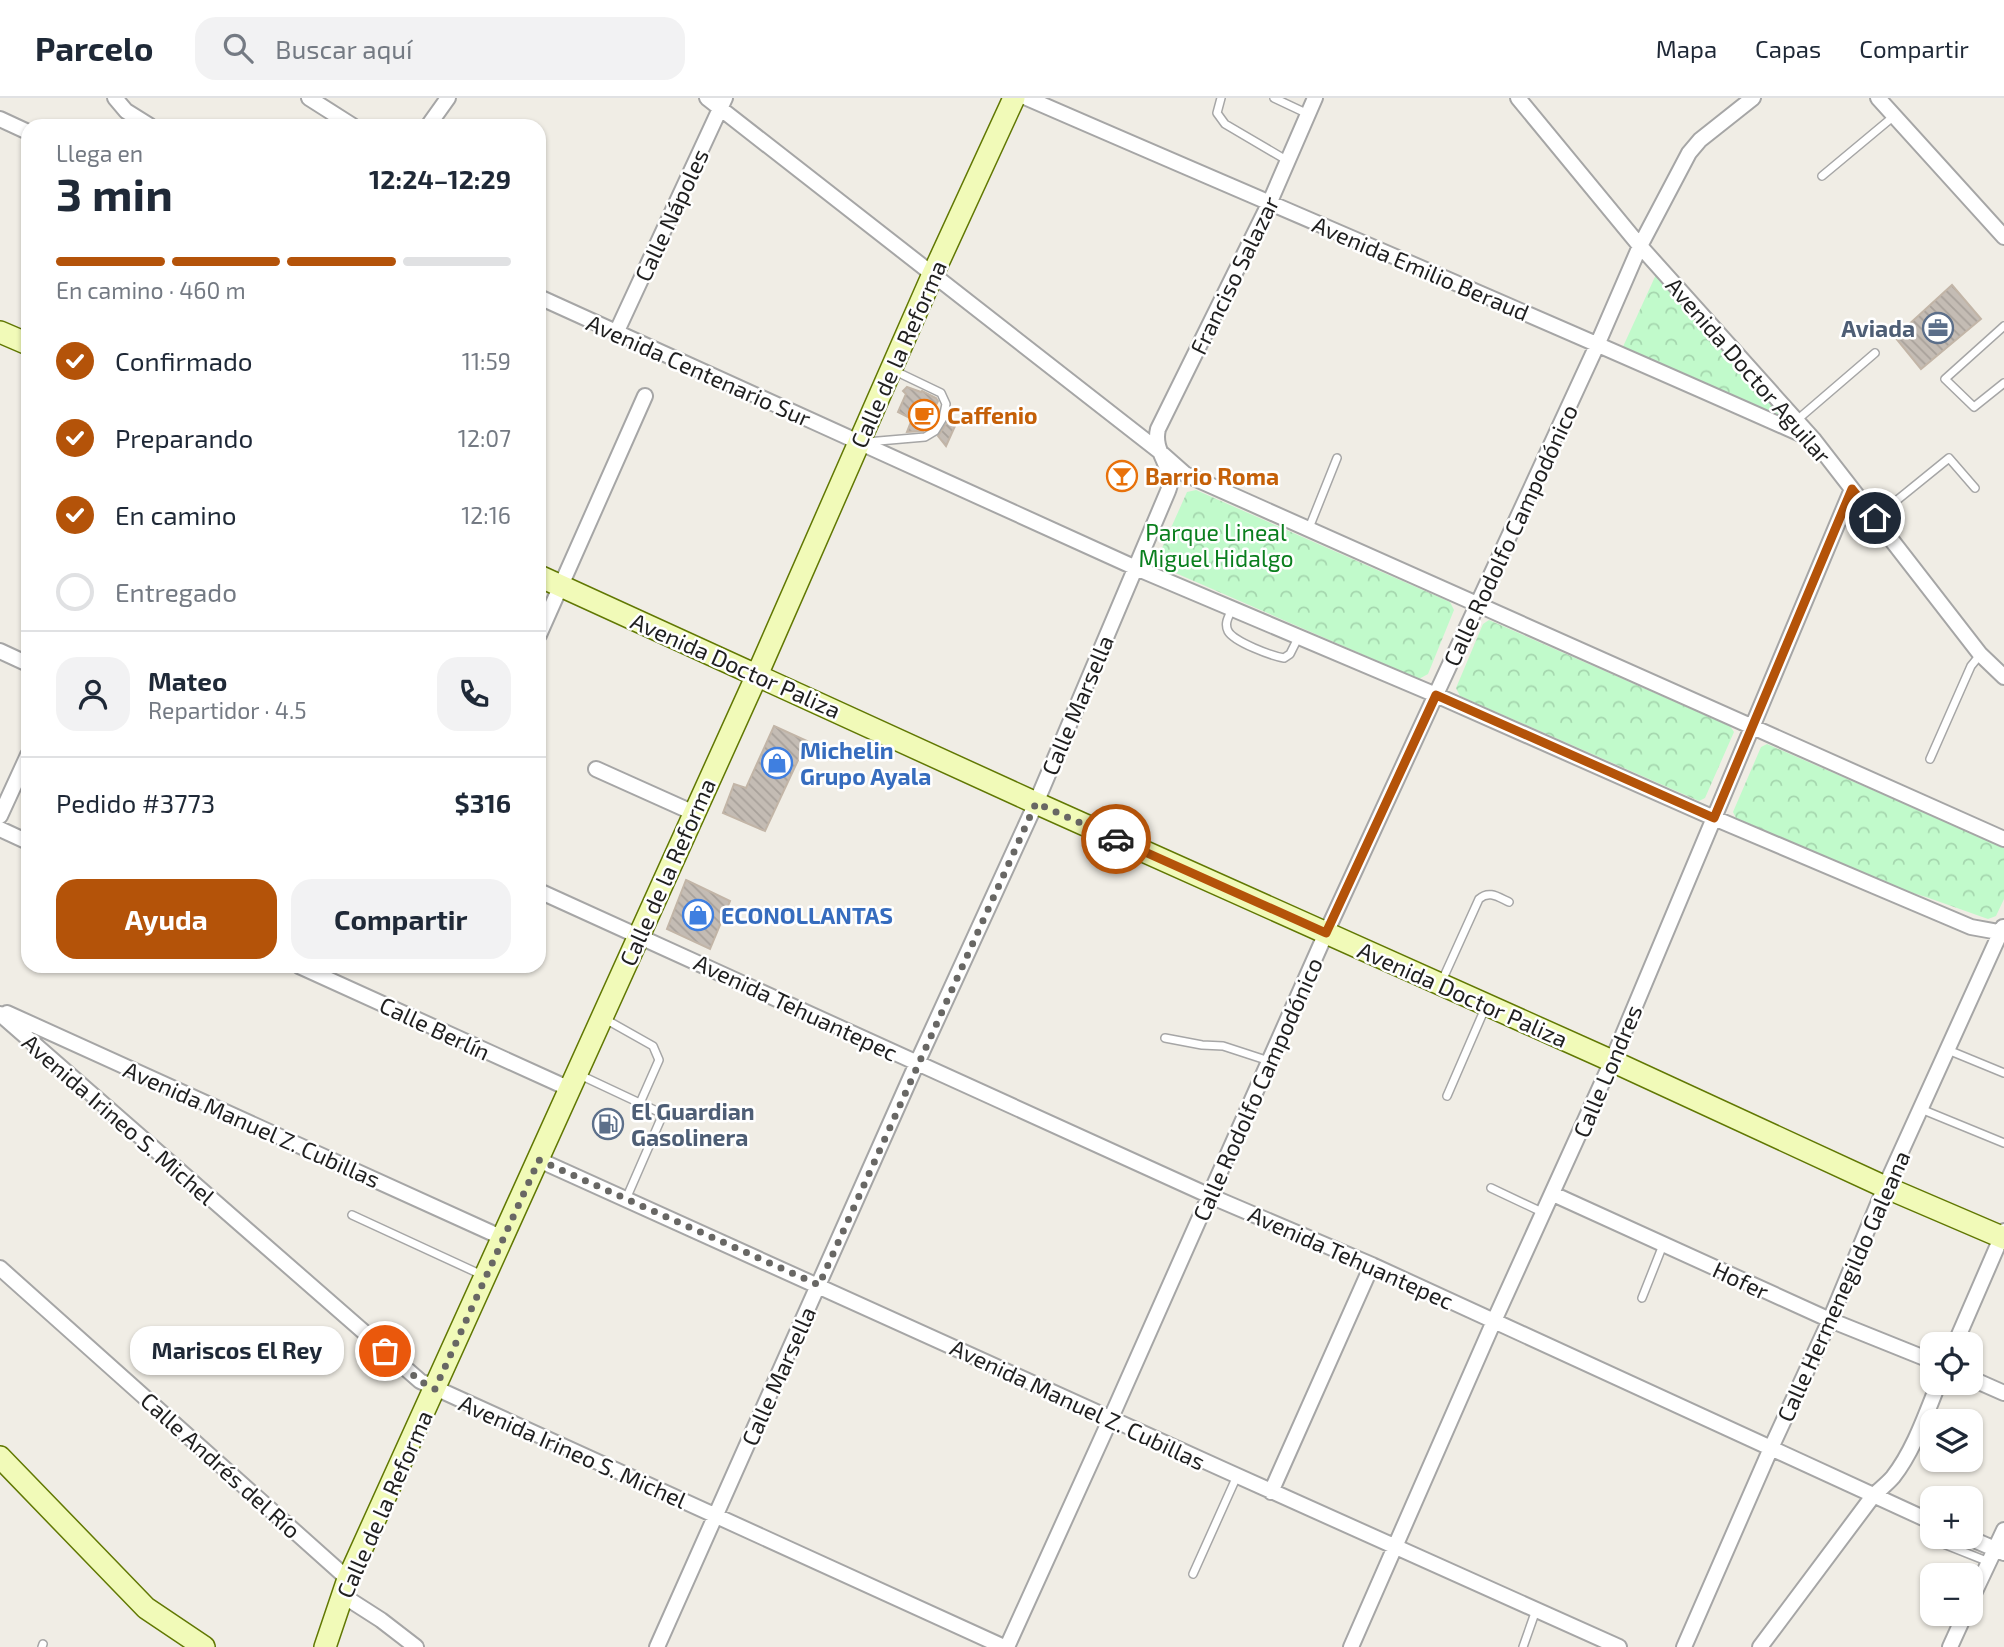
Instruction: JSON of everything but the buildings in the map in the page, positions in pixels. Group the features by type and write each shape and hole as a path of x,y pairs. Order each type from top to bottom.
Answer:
{"main road":[{"name":"Calle de la Reforma","path":"326,1647 345,1587 1014,98"},
{"path":"0,332 21,341"},
{"name":"Avenida Doctor Paliza","path":"546,579 1885,1187 2003,1235"},
{"path":"0,1457 146,1608 204,1647"}],"street":[{"path":"115,98 139,119"},
{"path":"309,98 342,119"},
{"path":"433,119 448,98"},
{"path":"707,98 723,103 1185,474 2004,839"},
{"name":"Avenida Emilio Beraud","path":"1027,98 1598,343 1814,440"},
{"name":"Franciso Salazar","path":"1159,451 1156,437 1158,429 1269,204 1315,98"},
{"name":"Avenida Doctor Aguilar","path":"1518,98 1640,246 1814,440 1980,654 2004,677"},
{"name":"Calle Rodolfo Campodónico","path":"1005,1647 1110,1420 1326,933 1478,606 1640,246 1689,153 1700,140 1753,98"},
{"path":"1878,98 2004,237"},
{"name":"Calle Nápoles","path":"617,331 723,103"},
{"path":"0,119 21,129"},
{"name":"Avenida Centenario Sur","path":"546,300 1136,568 1971,926 2003,931"},
{"path":"546,619 645,396"},
{"name":"Calle Marsella","path":"657,1647 1036,803 1136,568 1168,491 1170,480 1159,451"},
{"name":"Calle Londres","path":"1354,1646 1394,1547 1612,1061 1852,489"},
{"path":"0,651 21,661"},
{"path":"596,769 694,813"},
{"path":"0,816 21,770"},
{"path":"0,829 21,839"},
{"name":"Avenida Tehuantepec","path":"546,894 1210,1195 1372,1265 1920,1517"},
{"name":"Calle Hermenegildo Galeana","path":"1684,1647 1830,1320 1885,1187 2003,931"},
{"name":"Calle Berlín","path":"316,973 573,1081"},
{"name":"Avenida Manuel Z. Cubillas","path":"0,1012 503,1238"},
{"name":"Avenida Irineo S. Michel","path":"0,1012 420,1381 1005,1647"},
{"name":"Avenida Manuel Z. Cubillas","path":"539,1160 1610,1645"},
{"name":"Hofer","path":"1553,1194 1830,1320 1920,1356"},
{"path":"1960,1332 2003,1235"},
{"path":"1271,1492 1372,1265"},
{"name":"Calle Andrés del Río","path":"0,1268 381,1620 416,1647"},
{"path":"1983,1384 2004,1393"},
{"path":"1760,1647 1873,1496 1901,1465 1934,1395"},
{"path":"1983,1578 1996,1555 2004,1530"},
{"path":"1950,1647 1963,1635 1964,1626"}],"lane":[{"path":"1221,98 1217,113 1225,124 1288,161"},
{"path":"1274,98 1308,114"},
{"path":"1822,176 1894,116"},
{"path":"2004,326 1945,379 1974,407 2004,383"},
{"path":"1797,420 1875,354"},
{"path":"859,442 925,437 936,431 943,418 946,404 941,393 891,369"},
{"path":"1310,528 1337,458"},
{"path":"1875,518 1949,458 1975,488"},
{"path":"1232,609 1226,622 1228,631 1236,639 1276,657 1284,658 1290,654 1298,638"},
{"path":"1930,759 1971,666 1980,654"},
{"path":"1441,984 1479,899 1491,894 1509,902"},
{"path":"1447,1096 1486,1005"},
{"path":"602,1017 653,1046 659,1060 640,1103"},
{"path":"1165,1038 1223,1046 1269,1061"},
{"path":"1948,1051 2004,1073"},
{"path":"573,1081 640,1103 663,1114 626,1199"},
{"path":"1921,1109 2004,1143"},
{"path":"1491,1188 1544,1213"},
{"path":"352,1215 486,1276"},
{"path":"1642,1298 1664,1244"},
{"path":"1193,1574 1237,1476"},
{"path":"1974,1549 1996,1555"},
{"path":"1523,1647 1536,1610"}],"green space":[{"path":"1659,268 1792,424 1621,351"},
{"name":"Parque Lineal Miguel Hidalgo","path":"1196,490 1450,602 1454,610 1428,674 1419,679 1164,568 1158,557 1187,492"},
{"path":"1489,620 1730,726 1734,732 1705,798 1699,801 1460,696 1456,688 1483,624"},
{"path":"1767,744 2004,847 2004,899 1996,916 1988,919 1893,887 1736,818 1733,812 1761,747"}],"way so far":[{"path":"385,1351 420,1381 435,1389 539,1160 819,1285 1036,803 1116,839"}],"place":[{"name":"Aviada","path":"1938,328"},
{"name":"Caffenio","path":"924,415"},
{"name":"Barrio Roma","path":"1122,476"},
{"name":"Michelin Grupo Ayala","path":"777,763"},
{"name":"ECONOLLANTAS","path":"698,915"},
{"name":"El Guardian Gasolinera","path":"608,1124"},
{"name":"Mariscos El Rey","path":"385,1351"}],"route":[{"path":"1116,839 1326,933 1436,695 1714,818 1852,489 1875,518"}]}
